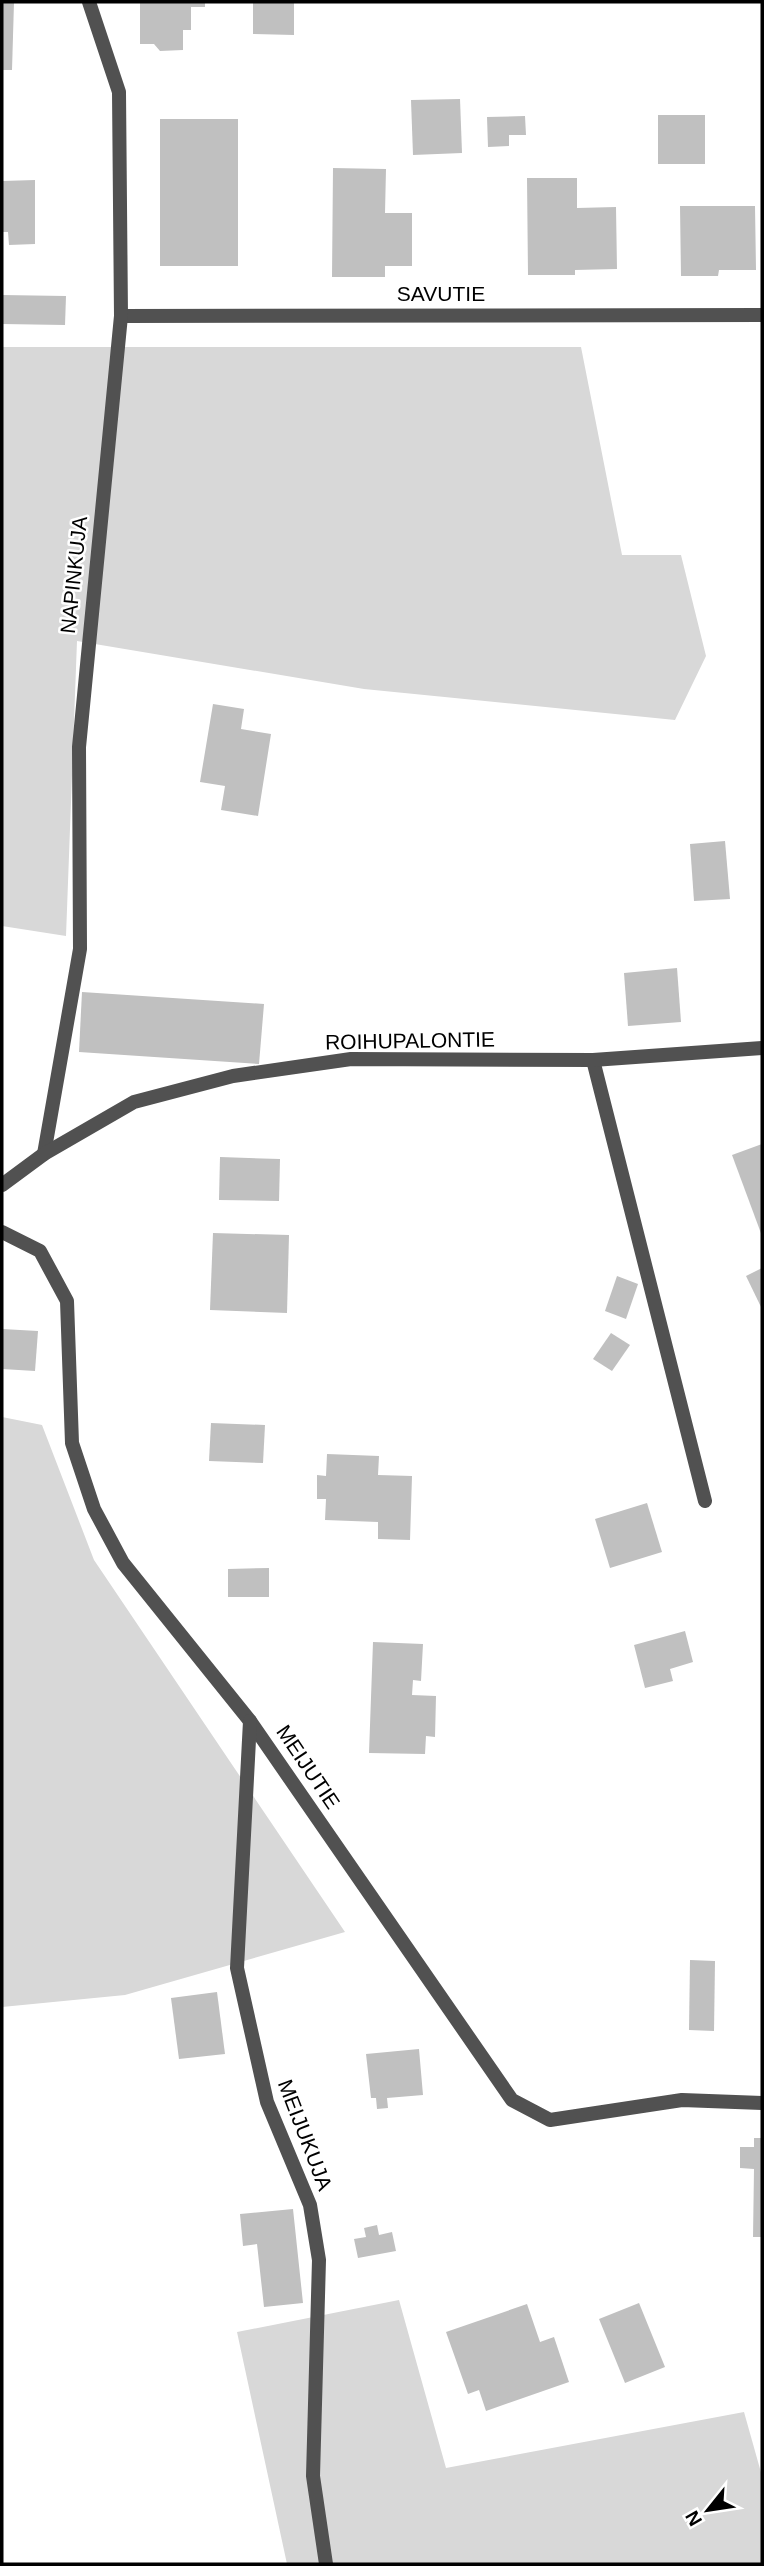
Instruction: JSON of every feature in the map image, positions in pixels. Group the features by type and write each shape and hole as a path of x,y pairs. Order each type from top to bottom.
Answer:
{"street":[{"name":"NAPINKUJA","path":"44,1154 80,948 79,747 121,316 119,92 89,2"},
{"name":"SAVUTIE","path":"121,316 762,315"},
{"name":"ROIHUPALONTIE","path":"2,1185 44,1154 134,1102 233,1076 351,1059 593,1060 762,1048"},
{"path":"593,1060 705,1501"},
{"name":"MEIJUTIE","path":"2,1232 40,1251 67,1301 72,1443 94,1509 123,1563 250,1721 512,2100 550,2120 682,2100 762,2103"},
{"name":"MEIJUKUJA","path":"250,1721 237,1968 267,2102 310,2205 319,2260 313,2476 326,2564"}],"shaded area":[{"path":"2,347 581,347 622,555 681,555 706,656 675,720 364,689 77,641 66,936 2,926"},
{"path":"2,1417 42,1425 94,1560 345,1932 125,1995 2,2007"},
{"path":"399,2300 446,2468 744,2412 762,2476 762,2564 287,2564 237,2332"}],"building":[{"path":"2,2 14,2 12,70 2,70"},
{"path":"140,2 205,2 205,7 191,7 191,30 183,30 183,50 160,51 154,44 140,44"},
{"path":"253,2 294,2 294,35 253,34"},
{"path":"460,99 462,153 413,155 411,100"},
{"path":"658,115 705,115 705,164 658,164"},
{"path":"525,116 526,135 509,135 509,146 488,147 487,117"},
{"path":"160,119 238,119 238,266 160,266"},
{"path":"333,168 386,169 385,213 412,213 412,266 385,266 385,277 332,277"},
{"path":"527,178 577,178 577,208 616,207 617,269 575,270 575,275 528,275"},
{"path":"35,180 35,244 9,245 8,232 2,232 2,181"},
{"path":"680,206 755,206 756,270 719,270 718,276 681,276"},
{"path":"2,295 66,296 65,325 2,324"},
{"path":"213,704 244,709 241,729 271,734 258,816 221,810 225,786 200,782"},
{"path":"725,841 730,899 694,901 690,844"},
{"path":"677,968 681,1022 628,1026 624,973"},
{"path":"82,992 264,1004 259,1064 79,1052"},
{"path":"762,1144 762,1236 732,1155"},
{"path":"220,1157 280,1159 279,1201 219,1200"},
{"path":"213,1233 289,1235 287,1313 210,1310"},
{"path":"762,1268 762,1309 746,1276"},
{"path":"617,1276 638,1284 626,1319 605,1311"},
{"path":"2,1329 38,1331 35,1371 2,1369"},
{"path":"611,1333 630,1345 612,1371 593,1359"},
{"path":"211,1423 265,1425 263,1463 209,1461"},
{"path":"327,1454 379,1456 378,1475 412,1476 410,1540 378,1539 378,1522 325,1520 326,1499 317,1499 317,1475 326,1476"},
{"path":"647,1503 662,1552 610,1568 595,1519"},
{"path":"269,1568 269,1597 228,1597 228,1569"},
{"path":"685,1631 693,1662 670,1669 673,1681 645,1688 634,1645"},
{"path":"373,1642 423,1644 421,1681 413,1680 412,1695 436,1696 435,1737 426,1736 425,1754 369,1753"},
{"path":"690,1960 715,1961 714,2031 689,2030"},
{"path":"217,1992 225,2054 179,2059 171,1998"},
{"path":"419,2049 423,2095 387,2098 388,2108 377,2109 376,2098 371,2098 366,2054"},
{"path":"754,2138 762,2138 762,2237 753,2237 754,2169 740,2168 740,2147 754,2147"},
{"path":"293,2209 303,2303 264,2307 257,2244 243,2246 240,2214"},
{"path":"377,2225 379,2235 392,2232 396,2251 358,2258 354,2239 366,2237 364,2228"},
{"path":"639,2303 665,2367 625,2383 599,2319"},
{"path":"527,2304 540,2342 554,2337 569,2382 486,2411 479,2390 468,2394 446,2332"}]}
